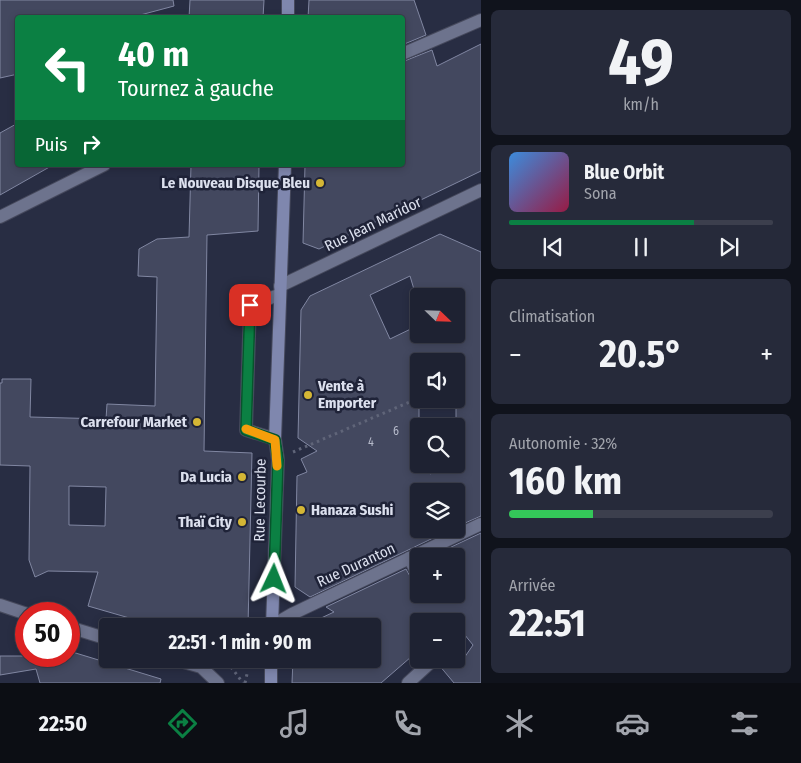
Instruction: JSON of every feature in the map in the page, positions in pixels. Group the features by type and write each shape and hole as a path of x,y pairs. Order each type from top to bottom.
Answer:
{"main road":[{"path":"288,0 288,15"},
{"name":"Rue Lecourbe","path":"272,618 278,460 275,440 279,291 283,248 285,167"},
{"path":"271,683 272,668"}],"street":[{"path":"405,53 481,20"},
{"path":"0,217 100,167"},
{"name":"Rue Jean Maridor","path":"275,440 246,430 250,305 481,190"},
{"name":"Rue Duranton","path":"285,618 481,524"},
{"path":"0,605 15,610"},
{"path":"80,630 99,636"},
{"path":"203,668 218,683"},
{"path":"408,683 425,668"}],"path":[{"path":"278,460 410,402"},
{"path":"232,668 244,683"},
{"path":"244,683 247,674"}],"building":[{"path":"0,0 173,0 174,6 140,15 15,15 15,75 0,78"},
{"path":"190,0 264,0 263,15 189,15"},
{"path":"309,0 414,0 426,35 405,44 405,15 308,15"},
{"path":"481,44 481,171 319,249 303,243 305,167 405,167 405,61 432,50 437,66"},
{"path":"15,125 15,167 49,167 0,195 0,133"},
{"path":"191,167 259,167 258,231 207,235 204,451 252,453 248,618 129,618 88,606 98,572 48,571 35,577 29,560 30,466 0,465 0,383 2,383 2,379 31,379 30,417 106,419 107,404 155,406 157,277 138,276 139,249 157,239 189,237","holes":["69,486 106,487 105,526 69,525"]},
{"path":"440,234 481,252 481,516 465,523 465,483 410,483 410,538 433,538 310,597 295,587 297,476 307,472 301,459 317,451 298,438 301,310 310,296","holes":["410,353 465,353 465,408 456,408 456,418 465,418 465,473 410,473 410,418 419,418 419,408 410,408"]},
{"path":"481,533 481,683 454,683 442,668 465,668 465,657 473,645 465,635 465,613 410,613 410,658 381,683 292,683 293,668 381,668 381,618 321,618 334,612 326,607 406,569 410,576 410,603 465,603 465,548 449,548"},
{"path":"80,654 99,660 99,668 125,668 161,679 160,683 40,683 36,669 0,675 0,656 15,656 15,667 80,667"}],"slow traffic":[{"path":"246,429 275,440 277,466"}],"place":[{"name":"Le Nouveau Disque Bleu","path":"320,183"},
{"name":"Vente à Emporter","path":"308,395"},
{"name":"Carrefour Market","path":"197,422"},
{"name":"Da Lucia","path":"242,477"},
{"name":"Hanaza Sushi","path":"301,510"},
{"name":"Thaï City","path":"242,522"}],"route":[{"path":"250,305 246,430 275,440 278,460 274,579"}]}
